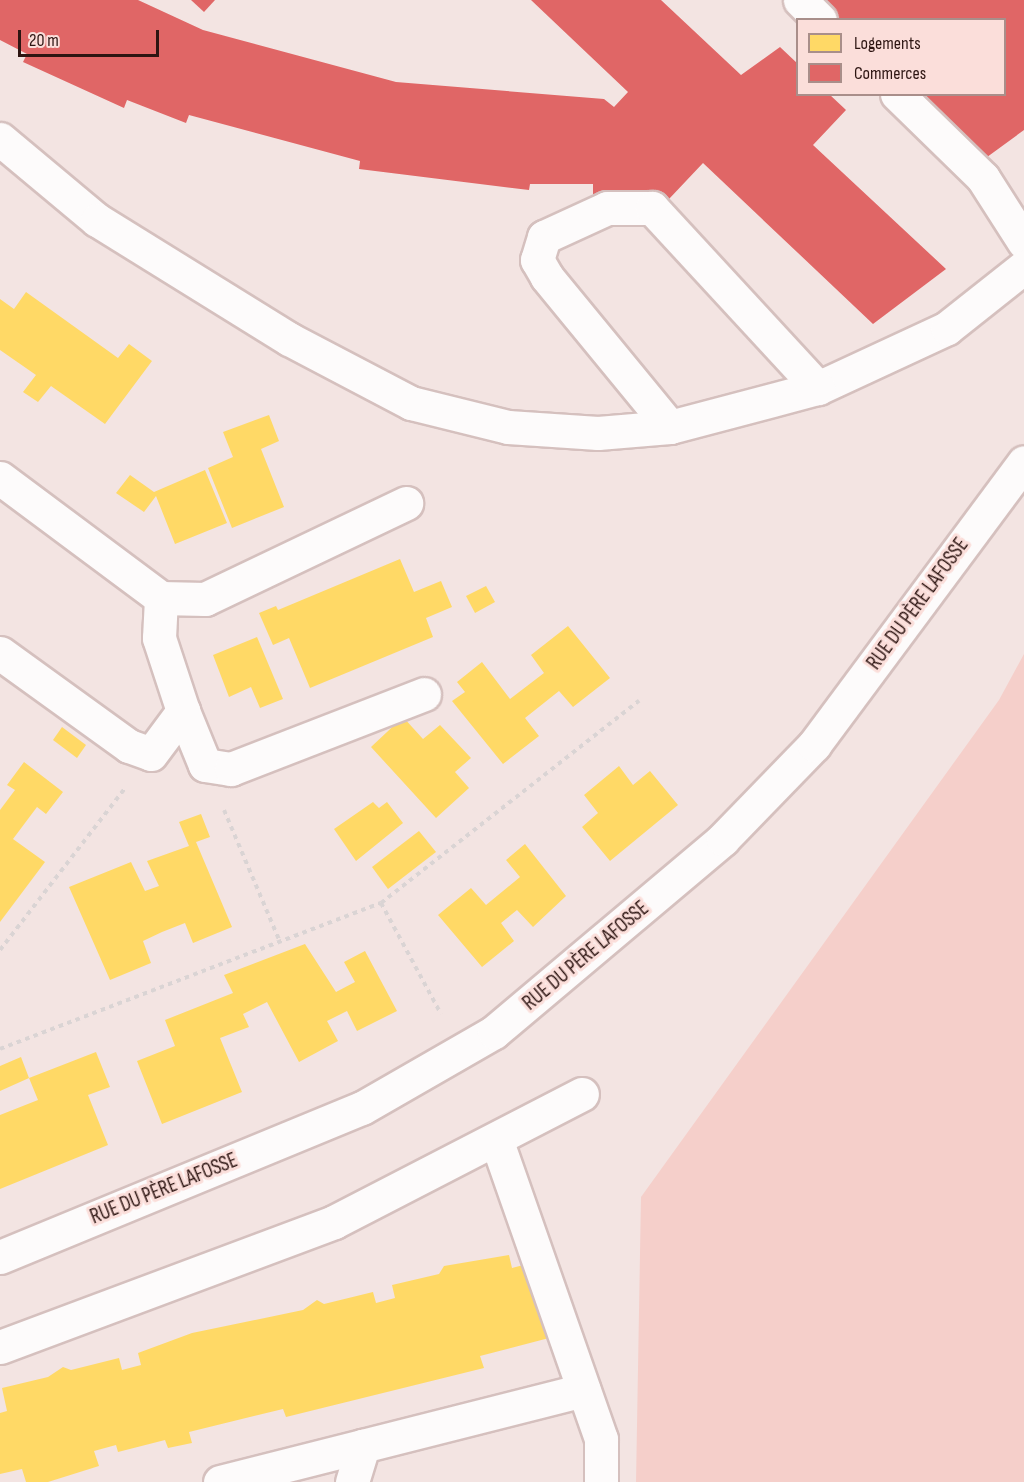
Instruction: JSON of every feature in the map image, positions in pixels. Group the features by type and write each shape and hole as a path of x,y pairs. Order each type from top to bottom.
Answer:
{"street":[{"path":"800,0 818,18"},
{"path":"899,96 983,178 1024,242"},
{"path":"0,139 97,220 289,339 411,403 508,427 598,433 670,427 818,388 947,328 1024,267"},
{"path":"670,427 547,277 537,260 544,237 607,208 652,208 818,388"},
{"name":"RUE DU PÈRE LAFOSSE","path":"0,1257 362,1108 494,1032 624,926 723,839 798,762 1024,462"},
{"path":"0,478 161,598 205,598 406,503"},
{"path":"161,598 159,638 183,711 205,765 231,769 424,694"},
{"path":"0,653 129,746 151,754 183,711"},
{"path":"0,1347 334,1222 582,1094"},
{"path":"496,1139 601,1439 600,1482"},
{"path":"220,1482 584,1390"},
{"path":"352,1482 363,1446"}],"path":[{"path":"0,1049 381,903 639,701"},
{"path":"0,950 151,754"},
{"path":"205,765 280,942"},
{"path":"381,903 461,1051"}],"shaded area":[{"path":"1024,654 1024,1482 636,1482 641,1197 999,700"}],"building: Logements":[{"path":"26,292 118,358 129,344 152,361 105,424 51,386 38,402 23,392 36,375 0,350 0,299 14,309"},
{"path":"269,415 279,441 261,449 284,507 232,528 208,468 233,457 223,432"},
{"path":"205,470 227,523 175,544 156,496 144,512 116,493 130,475 154,492"},
{"path":"400,559 414,592 441,581 452,607 426,618 433,637 310,688 289,638 273,645 259,613 276,606 278,610"},
{"path":"486,586 495,602 475,613 466,596"},
{"path":"568,626 610,678 573,707 559,691 525,718 539,736 503,764 452,701 465,692 457,682 482,662 510,699 544,673 531,655"},
{"path":"257,637 283,699 260,708 251,687 229,697 213,655"},
{"path":"403,717 423,739 440,725 471,758 455,772 469,788 436,818 371,747"},
{"path":"62,727 86,745 77,758 53,740"},
{"path":"24,762 63,792 46,814 37,807 13,839 45,862 0,922 0,810 15,790 7,785"},
{"path":"619,766 633,785 650,771 678,805 610,861 582,827 598,813 584,795"},
{"path":"373,802 379,808 387,802 403,823 356,861 334,829"},
{"path":"201,814 210,837 196,842 232,927 193,943 185,923 162,932 143,941 151,963 110,980 69,887 131,862 145,891 159,886 147,861 189,846 179,822"},
{"path":"419,831 436,852 388,889 372,867"},
{"path":"525,844 566,896 533,927 517,910 501,923 514,941 482,967 438,915 471,888 486,905 520,877 506,860"},
{"path":"305,944 336,992 355,982 344,962 365,951 397,1011 357,1031 347,1011 327,1021 338,1041 299,1062 267,1002 243,1014 249,1027 220,1038 242,1092 162,1124 137,1061 175,1046 165,1020 233,993 224,975"},
{"path":"96,1052 110,1087 88,1095 108,1145 0,1189 0,1115 38,1100 29,1078"},
{"path":"21,1057 29,1078 0,1091 0,1066"},
{"path":"509,1255 512,1268 531,1263 549,1338 480,1356 484,1368 286,1417 283,1409 189,1432 192,1443 168,1448 165,1440 118,1452 116,1445 94,1451 99,1466 48,1482 26,1482 22,1469 0,1474 0,1413 7,1411 2,1388 48,1377 63,1367 71,1370 119,1358 122,1370 141,1365 138,1353 192,1333 303,1310 317,1300 324,1304 373,1292 376,1303 395,1298 392,1285 439,1274 444,1266"}],"building: Commerces":[{"path":"0,0 138,0 203,30 396,82 604,99 614,107 628,92 531,0 661,0 741,75 780,47 796,62 796,96 831,96 846,110 813,145 946,269 873,324 703,163 669,199 593,201 593,184 530,184 529,190 359,169 360,161 189,115 186,123 127,100 124,108 23,62 27,54 0,40"},
{"path":"191,0 215,0 204,12"},
{"path":"802,0 1024,0 1024,130 983,160 904,96 1006,96 1006,18 820,18"}]}
